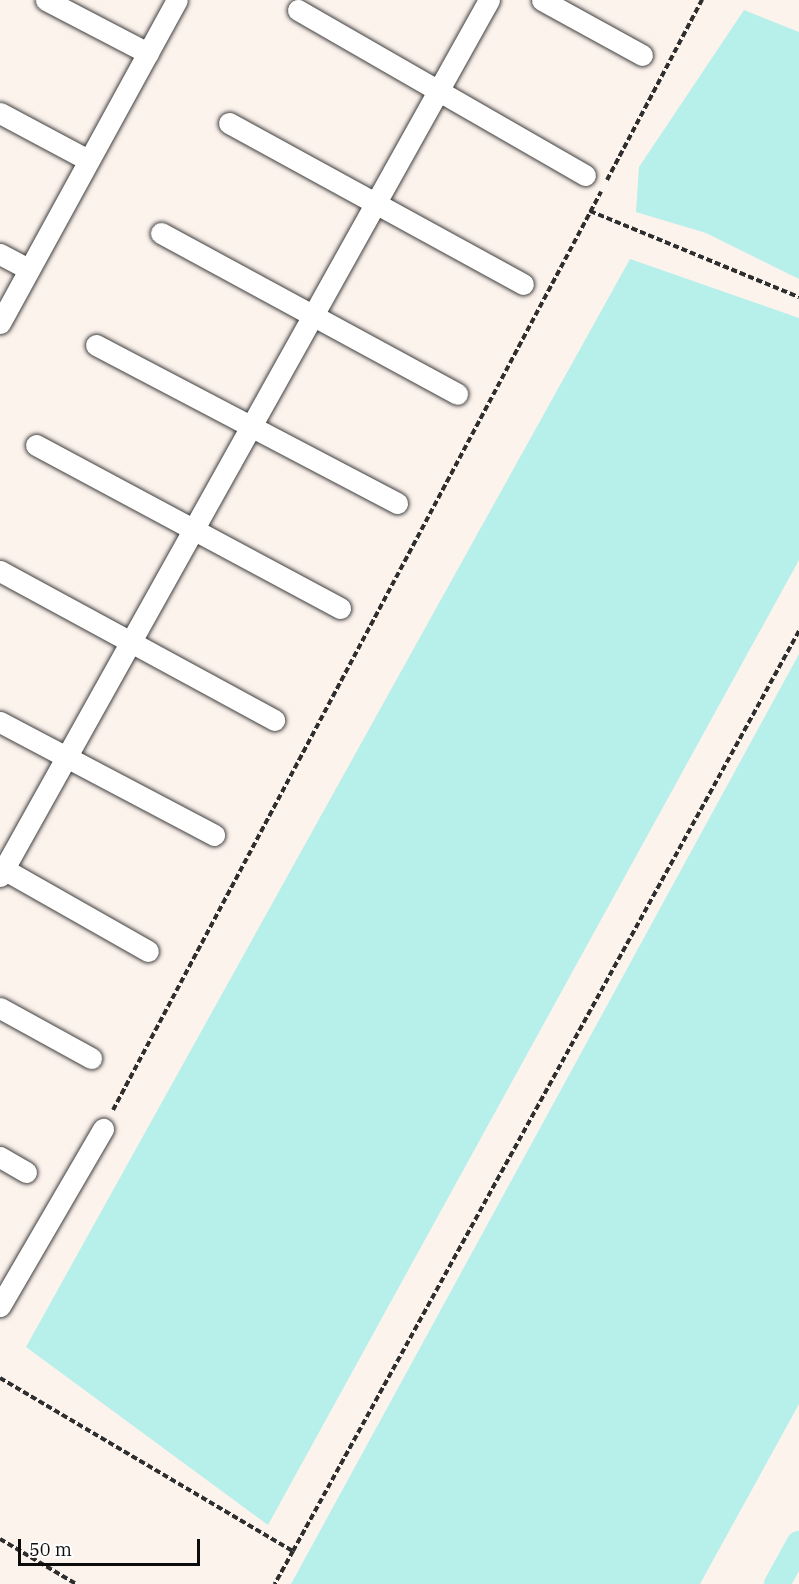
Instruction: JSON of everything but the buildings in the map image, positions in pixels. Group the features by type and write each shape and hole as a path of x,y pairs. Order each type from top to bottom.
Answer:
{"street":[{"path":"46,0 148,53"},
{"path":"0,323 177,0"},
{"path":"148,951 1,871 67,757 489,0"},
{"path":"542,0 642,56"},
{"path":"298,10 585,175"},
{"path":"0,113 88,160"},
{"path":"229,123 524,284"},
{"path":"161,233 457,394"},
{"path":"0,254 28,269"},
{"path":"96,345 397,503"},
{"path":"36,446 340,608"},
{"path":"0,571 274,720"},
{"path":"0,722 214,835"},
{"path":"0,1008 91,1058"},
{"path":"0,1306 103,1129"},
{"path":"0,1157 26,1172"}],"path":[{"path":"103,1129 702,0"},
{"path":"590,212 799,297"},
{"path":"275,1584 799,631"},
{"path":"0,1378 293,1551"},
{"path":"0,1539 76,1584"}],"water":[{"path":"744,10 799,32 799,279 706,233 636,212 639,167"},
{"path":"630,259 799,318 799,560 268,1525 26,1347"},
{"path":"799,654 799,1404 700,1584 291,1584"}],"waterway":[{"path":"777,1584 799,1544"}]}
